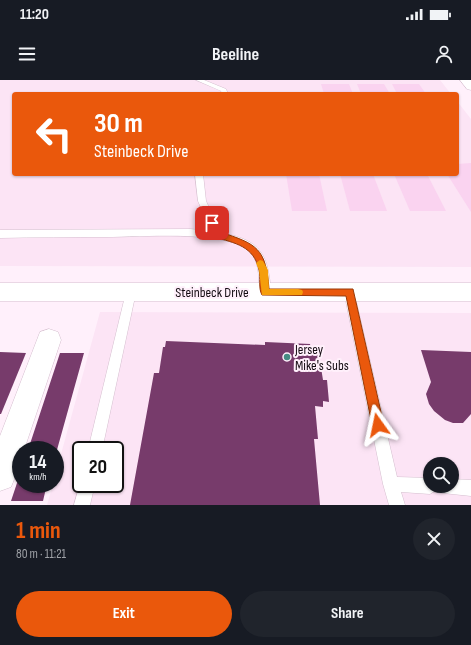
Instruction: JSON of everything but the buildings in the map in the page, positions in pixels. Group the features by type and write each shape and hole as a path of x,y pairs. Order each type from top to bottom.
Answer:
{"street":[{"path":"466,80 471,86"},
{"name":"Steinbeck Drive","path":"0,292 471,292"},
{"path":"0,476 49,340"}],"lane":[{"path":"199,80 224,90 224,92"},
{"path":"199,176 202,201 217,234"},
{"path":"0,234 217,234 240,242 254,250 263,270 265,293"},
{"path":"97,441 131,292"},
{"path":"350,292 391,484 397,505"},
{"path":"391,484 423,486"},
{"path":"459,487 471,488"},
{"path":"82,505 85,493"}],"shaded area":[{"path":"0,80 440,80 449,92 12,92 12,176 459,176 459,104 471,119 471,267 0,266"},
{"path":"321,84 349,84 352,92 323,92"},
{"path":"357,84 384,84 389,92 360,92"},
{"path":"392,84 419,84 425,92 396,92"},
{"path":"471,163 471,212 448,176 459,176 459,164"},
{"path":"286,176 319,176 327,211 292,211"},
{"path":"341,176 374,176 387,211 350,211"},
{"path":"395,176 428,176 446,211 410,211"},
{"path":"100,312 471,313 471,505 47,505 50,493 64,493 64,443"}],"slow traffic":[{"path":"260,263 263,270 265,293 298,292"}],"place":[{"name":"Jersey Mike's Subs","path":"287,357"}],"route":[{"path":"212,223 217,234 240,242 254,250 263,270 265,293 350,292 378,425"}]}
